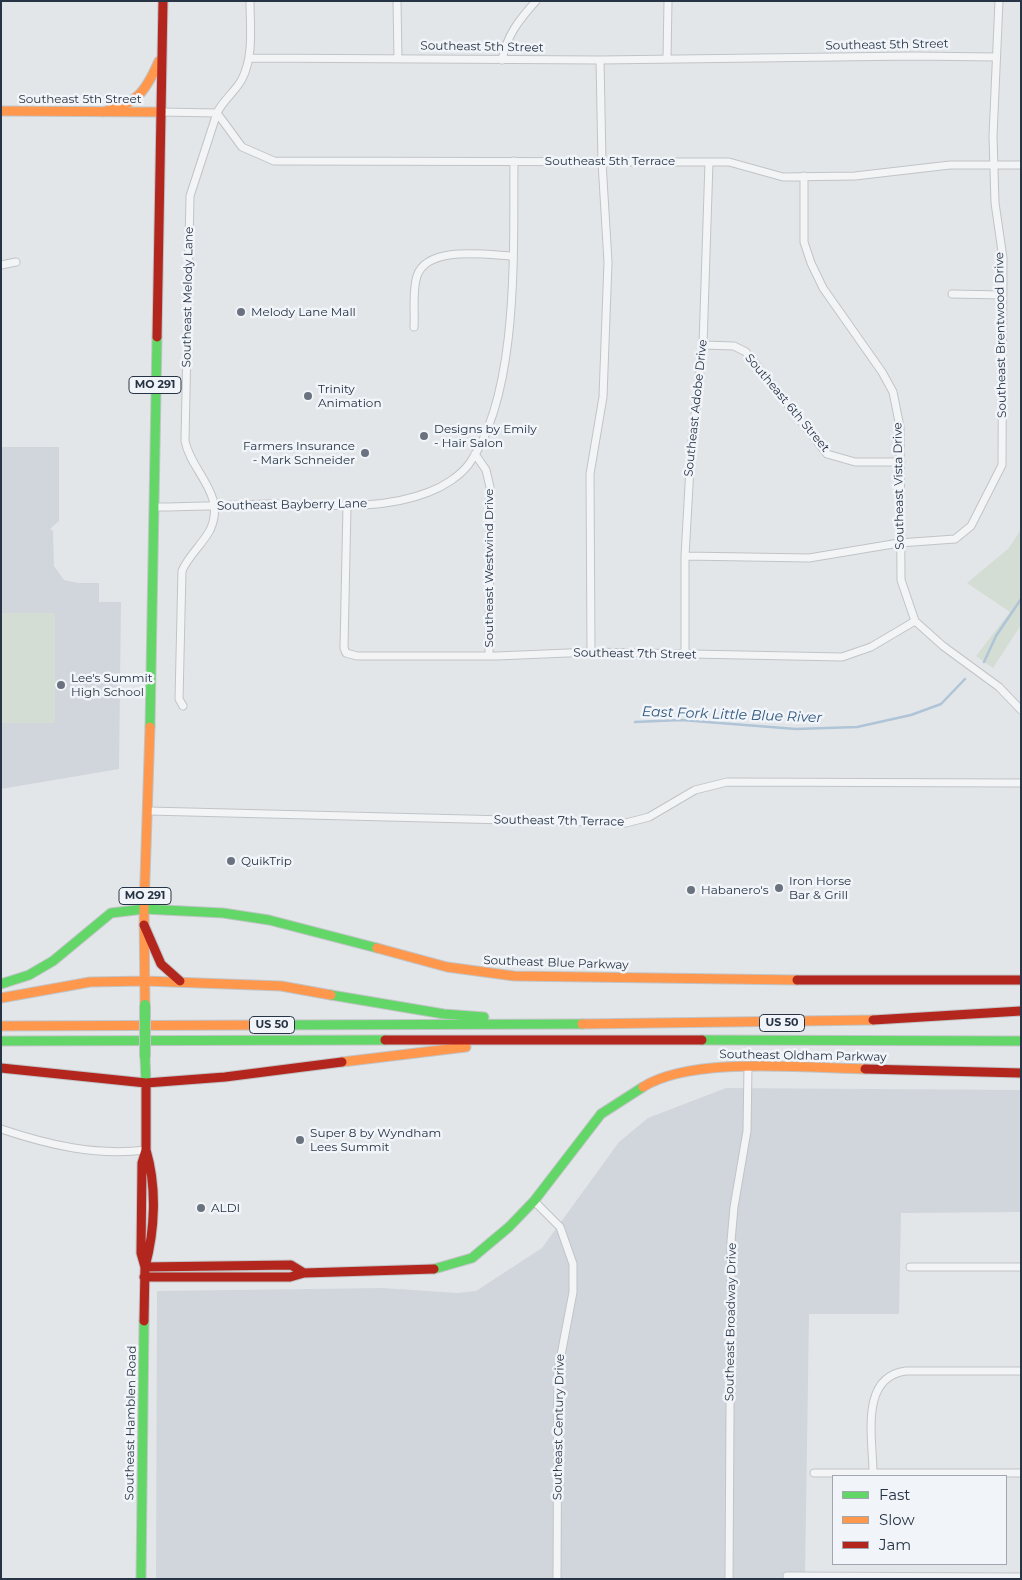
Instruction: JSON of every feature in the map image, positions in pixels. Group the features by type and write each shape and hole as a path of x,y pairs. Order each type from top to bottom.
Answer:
{"main road":[{"name":"MO 291","path":"145,981 144,909 149,811 163,1"},
{"path":"103,112 126,106 142,96 149,86 162,56"},
{"name":"Southeast 5th Street","path":"1,111 160,112"},
{"name":"Southeast Blue Parkway","path":"1,984 29,975 53,961 111,913 144,909 223,913 262,919 447,967 514,976 750,980 1021,980"},
{"path":"144,925 154,955 162,968 168,975 182,983"},
{"path":"1,998 58,986 90,982 145,981 281,986 444,1014 532,1019 543,1024"},
{"name":"Southeast Hamblen Road","path":"141,1579 144,1272 141,1234 142,1164 146,1150 145,981"},
{"name":"US 50","path":"1,1026 705,1024 864,1021 1021,1011"},
{"path":"1,1068 146,1083 225,1077 443,1048 559,1045 573,1039"},
{"name":"US 50","path":"1,1040 573,1039 1021,1041"},
{"name":"Southeast Oldham Parkway","path":"144,1272 291,1265 304,1273 427,1270 472,1258 510,1227 534,1201 601,1114 654,1080 704,1068 748,1066 1021,1073"}],"street":[{"path":"217,113 221,104 242,80 249,58 250,1"},
{"path":"397,1 398,59"},
{"path":"502,60 506,41 519,20 536,1"},
{"path":"667,59 668,1"},
{"name":"Southeast Brentwood Drive","path":"685,556 808,558 899,543 955,539 971,526 1002,465 1003,258 995,203 994,164 995,57 999,1"},
{"name":"Southeast 5th Street","path":"249,58 600,60 995,57"},
{"path":"591,652 590,474 603,397 608,262 602,162 600,60"},
{"name":"Southeast 5th Street","path":"160,112 217,113"},
{"name":"Southeast 5th Terrace","path":"217,113 242,147 274,161 729,162 783,177 855,176 950,165 1021,165"},
{"name":"Southeast Melody Lane","path":"183,706 179,699 182,571 210,531 214,506 210,487 190,460 185,441 190,196 217,113"},
{"name":"Southeast Bayberry Lane","path":"154,507 269,504 347,506 403,500 430,492 458,475 475,454 496,408 500,390 505,358 513,256 514,161"},
{"name":"Southeast Adobe Drive","path":"685,654 685,556 691,450 703,345 709,162"},
{"name":"Southeast Vista Drive","path":"804,176 804,242 811,263 823,288 882,372 893,392 900,428 899,543 901,580 915,620 950,652 999,687 1021,710"},
{"path":"414,327 417,277 421,268 428,262 444,255 513,256"},
{"path":"1,265 16,262"},
{"path":"952,294 1003,295"},
{"name":"Southeast 6th Street","path":"703,345 734,346 746,352 827,454 855,462 901,462"},
{"name":"Southeast Westwind Drive","path":"475,454 486,470 490,487 489,656"},
{"name":"Southeast 7th Street","path":"347,506 344,642 346,654 356,656 489,656 591,652 842,656 871,647 915,620"},
{"name":"Southeast 7th Terrace","path":"149,811 626,823 649,818 695,790 727,782 1021,782"},
{"name":"Southeast Broadway Drive","path":"729,1579 731,1241 734,1207 747,1131 748,1066"},
{"path":"1,1129 47,1143 85,1151 146,1150"},
{"name":"Southeast Century Drive","path":"534,1201 560,1228 573,1264 573,1292 558,1371 557,1579"},
{"path":"910,1267 1021,1267"},
{"path":"873,1474 873,1400 881,1383 889,1376 906,1371 1021,1372"},
{"path":"814,1473 1021,1473"},
{"path":"787,1576 1021,1577"}],"shaded area":[{"name":"Lee's Summit High School","path":"1,447 59,447 59,521 50,529 53,531 54,566 64,580 78,583 99,583 99,602 121,602 119,769 1,789"},
{"path":"1021,529 1021,625 993,668 976,656 1010,612 967,583 1009,548"},
{"path":"1,613 55,613 55,723 1,723"},
{"path":"726,1088 1021,1090 1021,1212 901,1213 899,1314 809,1314 805,1579 156,1579 157,1291 383,1288 457,1293 476,1291 542,1248 619,1142 648,1118"}],"waterway":[{"name":"East Fork Little Blue River","path":"984,662 996,636 1021,599"},
{"name":"East Fork Little Blue River","path":"635,722 681,720 796,729 857,727 911,715 941,704 965,679"}],"traffic: fast":[{"path":"150,727 157,337"},
{"path":"1,984 29,975 53,961 111,913 144,909 223,913 269,920 377,948"},
{"path":"331,995 444,1014 484,1017"},
{"path":"145,1005 145,1057"},
{"path":"274,1025 582,1024"},
{"path":"1,1041 385,1040"},
{"path":"702,1040 1021,1041"},
{"path":"145,1057 146,1083"},
{"path":"434,1269 472,1258 509,1227 534,1201 601,1114 643,1087"},
{"path":"141,1579 144,1321"}],"traffic: slow":[{"path":"103,112 124,105 138,95 149,81 159,61"},
{"path":"1,111 161,112"},
{"path":"145,1005 144,909 150,727"},
{"path":"377,948 447,967 514,976 797,980"},
{"path":"1,998 90,982 145,981 281,986 331,995"},
{"path":"582,1024 873,1020"},
{"path":"1,1026 274,1025"},
{"path":"342,1062 466,1047"},
{"path":"643,1087 664,1077 719,1067 782,1066 865,1069"}],"traffic: jam":[{"path":"157,337 163,1"},
{"path":"144,925 161,964 180,981"},
{"path":"797,980 1021,980"},
{"path":"873,1020 1021,1011"},
{"path":"385,1040 702,1040"},
{"path":"1,1068 146,1083 225,1077 342,1062"},
{"path":"865,1069 1021,1073"},
{"path":"146,1083 146,1150 142,1163 141,1253 145,1267 153,1223 152,1179 146,1150"},
{"path":"144,1321 145,1267 291,1265 304,1273"},
{"path":"144,1277 290,1277 304,1273 434,1269"}],"place":[{"name":"Melody Lane Mall","path":"241,312"},
{"name":"Trinity Animation","path":"308,396"},
{"name":"Designs by Emily - Hair Salon","path":"424,436"},
{"name":"Farmers Insurance - Mark Schneider","path":"365,453"},
{"name":"Lee's Summit High School","path":"61,685"},
{"name":"QuikTrip","path":"231,861"},
{"name":"Iron Horse Bar & Grill","path":"779,888"},
{"name":"Habanero's","path":"691,890"},
{"name":"Super 8 by Wyndham Lees Summit","path":"300,1140"},
{"name":"ALDI","path":"201,1208"}]}
